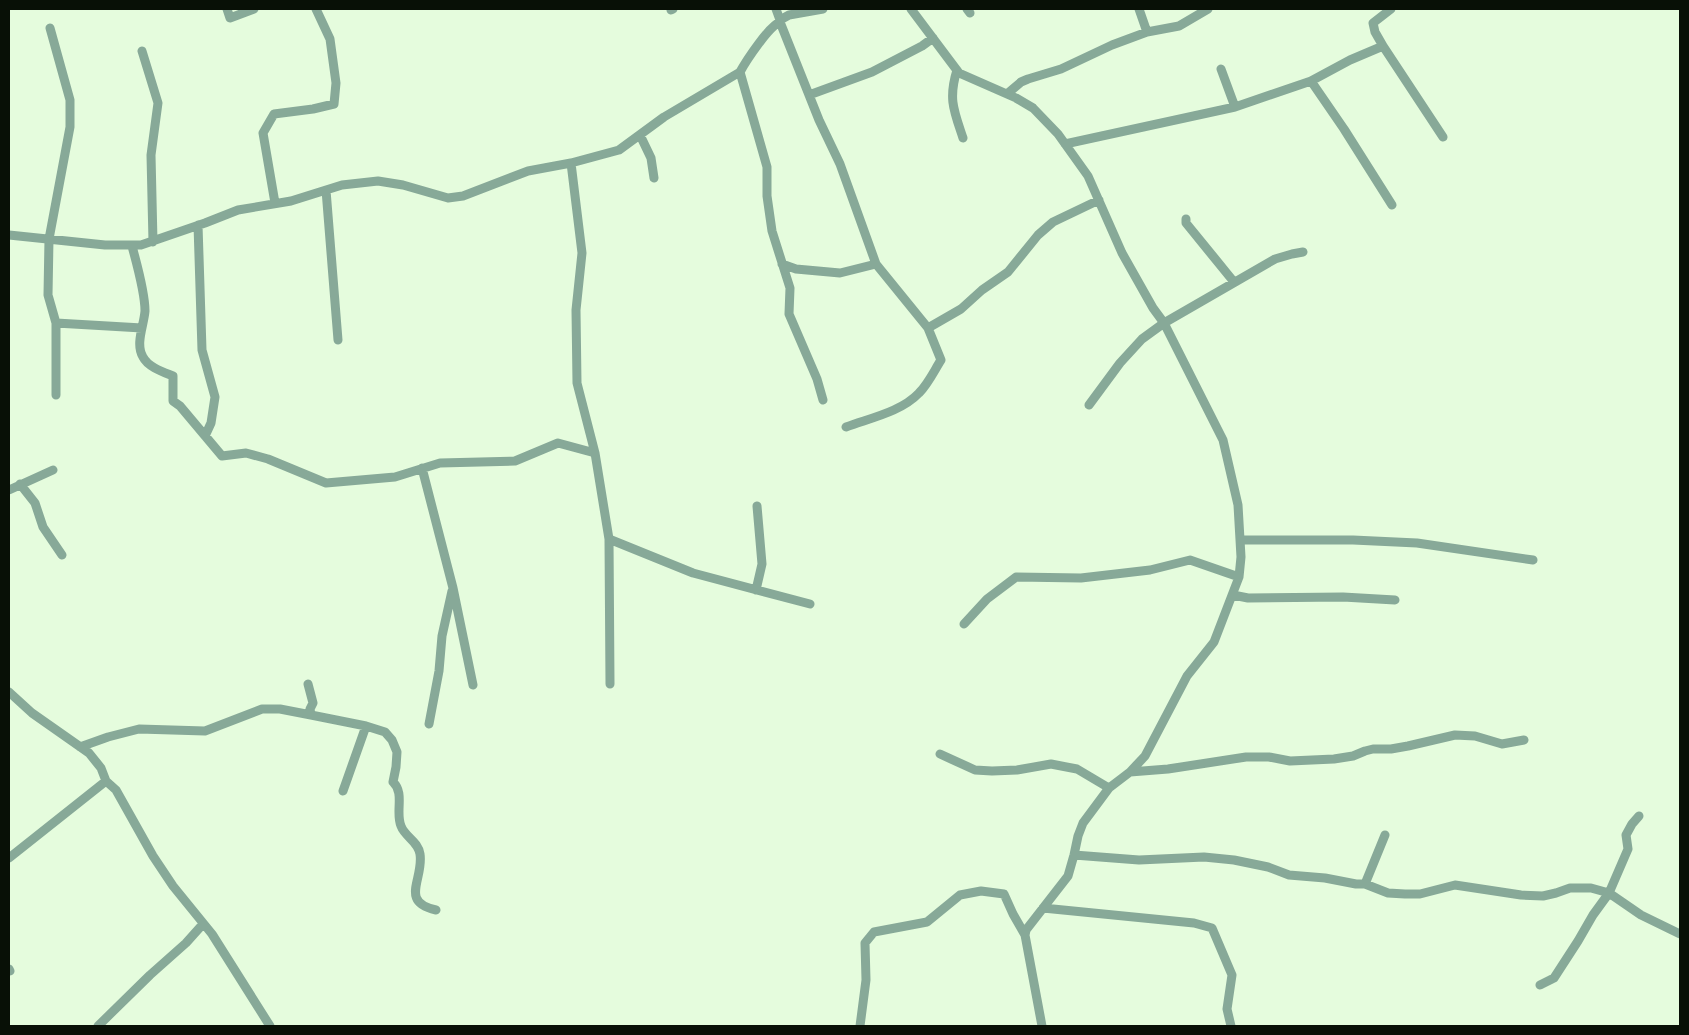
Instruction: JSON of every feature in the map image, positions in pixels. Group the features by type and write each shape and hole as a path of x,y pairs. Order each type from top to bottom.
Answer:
{"street":[{"path":"227,9 230,18 254,9"},
{"path":"275,204 263,133 274,114 334,104 336,83 330,39 316,9"},
{"path":"776,9 819,120 840,164 876,264 928,328 941,360 920,392 908,403 846,427"},
{"path":"9,235 132,246 153,242 238,210 291,201 342,185 378,181 403,185 448,198 463,196 528,171 571,163 619,150 664,116 740,72 746,61 773,26 780,21 789,15 823,9"},
{"path":"911,9 957,70 1033,108 1065,144 1088,176 1122,253 1153,308 1164,323 1222,440 1238,505 1241,558 1239,577 1234,595 1214,642 1187,676 1145,756 1130,772 1109,788 1084,823 1078,836 1068,876 1026,930 1025,935"},
{"path":"1139,9 1147,32"},
{"path":"1007,94 1028,79 1061,69 1112,45 1147,32 1179,26 1208,9"},
{"path":"1391,9 1373,23 1374,32 1443,137"},
{"path":"50,28 70,100 70,126 49,239 48,295 56,323 56,395"},
{"path":"809,95 872,72 899,56 922,46 932,38"},
{"path":"1065,144 1235,106 1311,82 1350,60 1383,46"},
{"path":"142,51 158,103 151,155 153,242"},
{"path":"957,70 952,85 952,98 954,113 963,138"},
{"path":"1221,70 1235,106"},
{"path":"740,72 768,167 767,196 772,230 790,288 789,314 817,379 823,400"},
{"path":"1311,82 1344,128 1392,206"},
{"path":"640,135 650,158 654,178"},
{"path":"571,163 582,253 576,310 578,383 596,453 609,539 610,684"},
{"path":"326,190 338,340"},
{"path":"928,328 961,309 982,290 1008,272 1038,235 1053,222 1099,200"},
{"path":"1186,219 1186,224 1234,282"},
{"path":"198,226 202,350 215,397 211,423 205,436"},
{"path":"132,246 140,277 145,311 140,345 143,357 151,365 172,376 173,401 180,406 222,456 246,453 268,459 326,483 395,477 440,463 515,461 558,442 596,453"},
{"path":"1089,405 1120,362 1142,339 1164,323 1275,259 1303,252"},
{"path":"782,264 796,269 840,274 876,264"},
{"path":"56,323 142,328"},
{"path":"422,468 453,588 473,685"},
{"path":"9,490 53,470"},
{"path":"20,484 36,503 43,527 62,555"},
{"path":"756,590 762,564 757,506"},
{"path":"609,539 693,573 810,604"},
{"path":"1240,540 1417,542 1489,555 1533,560"},
{"path":"964,624 987,600 1016,577 1081,578 1150,570 1190,560 1239,577"},
{"path":"429,724 439,671 442,636 453,588"},
{"path":"1234,595 1248,598 1343,597 1395,600"},
{"path":"308,684 313,703 310,709 311,714"},
{"path":"9,692 32,713 89,754 101,768 106,781 116,790 172,886 222,949 247,992 270,1026"},
{"path":"80,747 139,729 205,731 262,709 280,709 311,714 385,732 392,740 397,752 393,782 399,792 400,824 404,832 416,843 420,853 415,895 418,902 424,907 436,910"},
{"path":"343,791 366,726"},
{"path":"1130,772 1168,769 1246,757 1269,757 1290,762 1334,759 1353,756 1373,749 1391,749 1455,735 1475,736 1502,744 1524,740"},
{"path":"940,754 975,770 1017,770 1051,764 1076,769 1109,788"},
{"path":"9,858 106,781"},
{"path":"1540,985 1554,978 1593,915 1610,893 1628,849 1626,835 1639,816"},
{"path":"1365,884 1384,835"},
{"path":"1074,855 1139,860 1204,857 1234,860 1268,867 1289,875 1365,884 1388,893 1420,894 1455,885 1521,895 1543,896 1570,888 1591,888 1610,893 1641,915 1680,934"},
{"path":"860,1026 866,980 865,943 874,932 927,922 960,895 981,891 1004,894 1012,914 1025,935 1042,1026"},
{"path":"1043,908 1194,923 1212,928 1232,975 1227,1009 1231,1026"},
{"path":"98,1026 186,943 203,924"}]}
